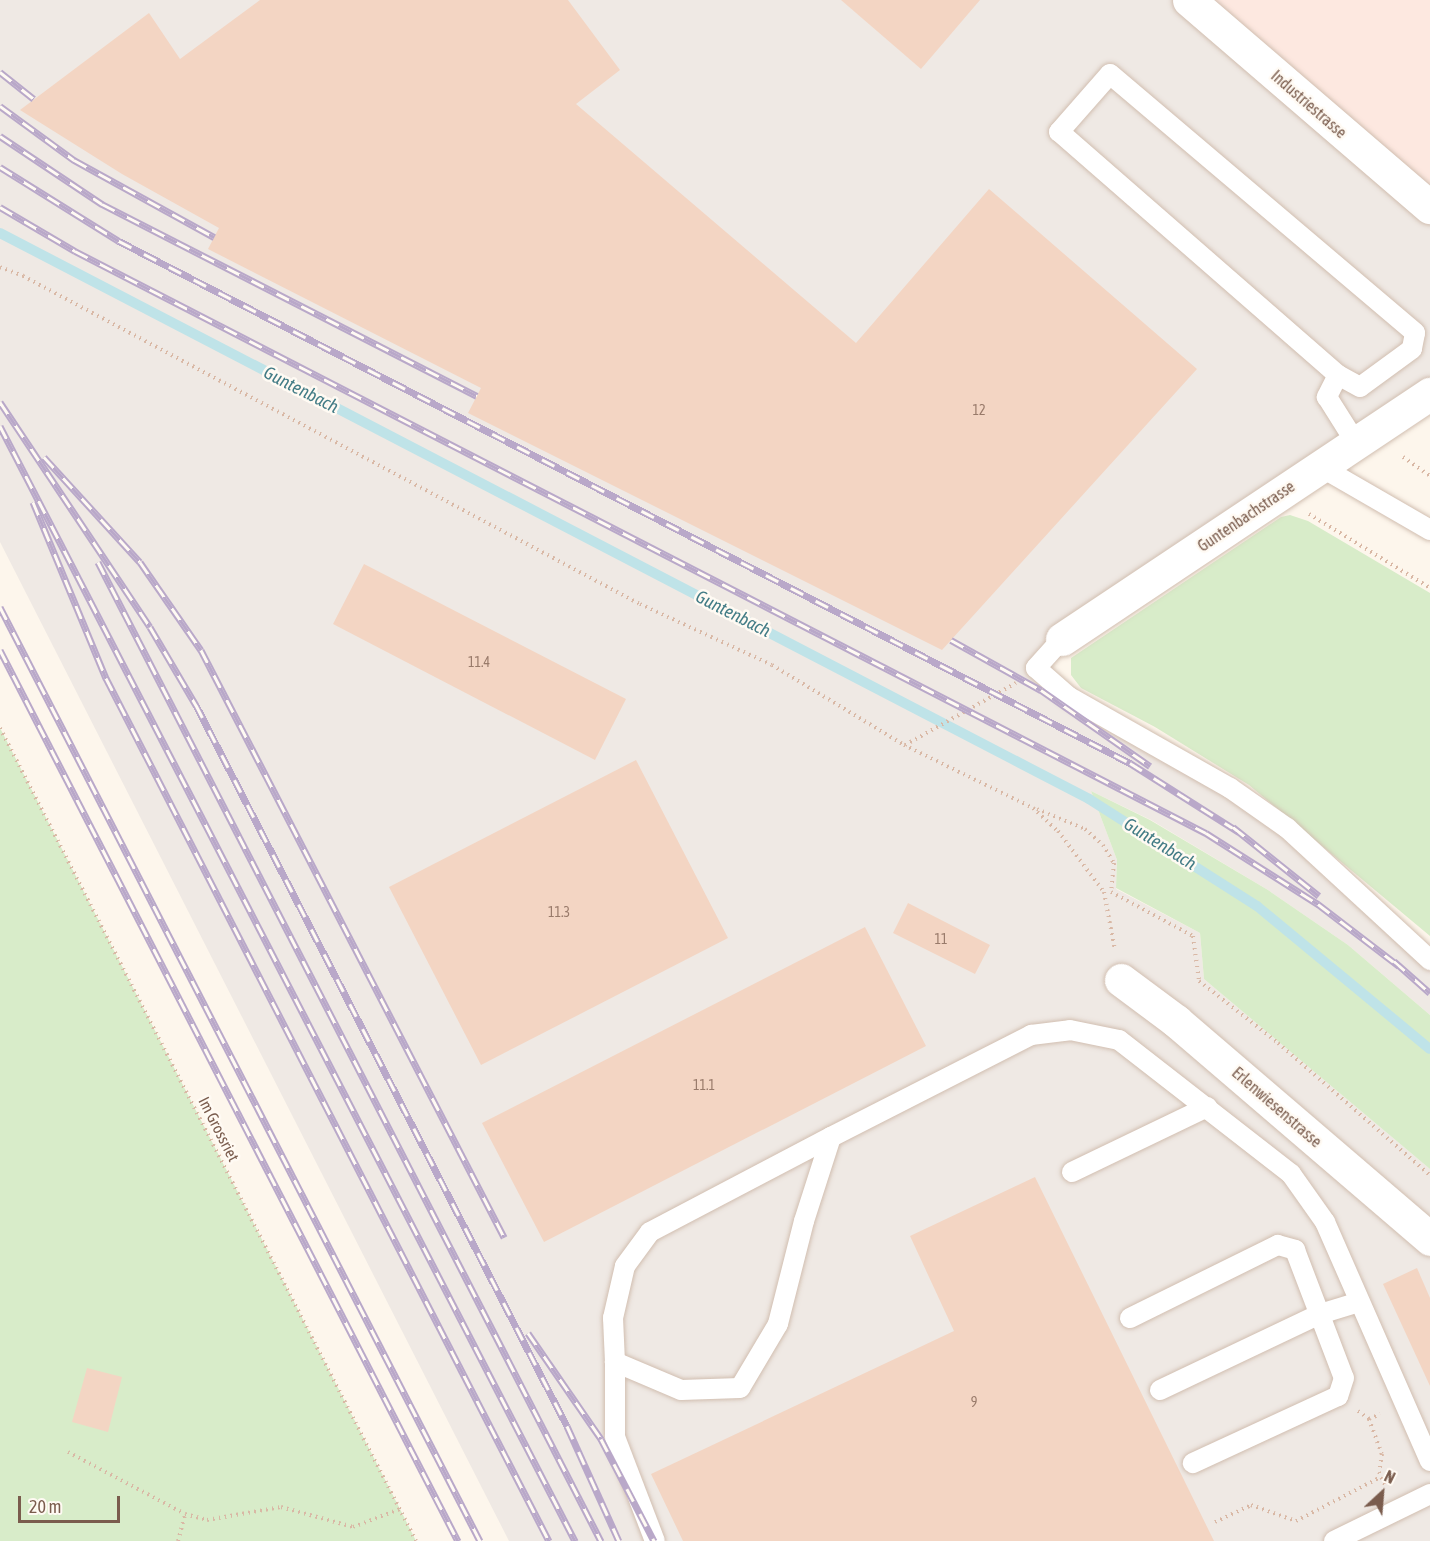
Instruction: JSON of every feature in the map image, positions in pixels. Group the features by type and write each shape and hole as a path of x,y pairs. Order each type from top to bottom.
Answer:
{"street":[{"name":"Industriestrasse","path":"1189,0 1430,207"},
{"name":"Guntenbachstrasse","path":"1062,639 1430,394"},
{"name":"Erlenwiesenstrasse","path":"1121,980 1176,1021 1430,1239"}],"lane":[{"path":"1110,74 1415,333 1412,349 1360,387 1338,375 1059,132 1110,74"},
{"path":"1338,375 1327,398 1356,443"},
{"path":"1320,466 1430,530"},
{"path":"1062,639 1036,668 1069,697 1230,788 1287,828 1430,960"},
{"path":"655,1541 615,1437 613,1318 625,1266 650,1232 1031,1035 1070,1030 1119,1040 1208,1107 1291,1174 1325,1222 1430,1461"},
{"path":"1072,1172 1208,1107"},
{"path":"615,1362 681,1390 740,1388 778,1324 804,1221 831,1137"},
{"path":"1130,1318 1278,1245 1295,1250 1344,1378 1338,1396 1193,1463"},
{"path":"1160,1390 1320,1314 1359,1302"},
{"path":"1335,1541 1430,1494"}],"path":[{"path":"0,267 23,276 640,604 772,665 904,745 1033,807 1085,829 1103,844 1114,863 1111,892 1194,936 1199,981 1278,1043 1430,1175"},
{"path":"1403,457 1430,476"},
{"path":"1277,495 1430,588"},
{"path":"904,745 953,715 1023,679 1036,668"},
{"name":"Im Grossriet","path":"0,728 416,1541"},
{"path":"1033,807 1058,831 1104,892 1121,980"},
{"path":"1369,1419 1382,1454 1381,1477 1397,1510"},
{"path":"68,1452 185,1514 207,1520 281,1507 353,1527 400,1509"},
{"path":"1215,1522 1251,1505 1296,1521 1381,1477"},
{"path":"178,1541 185,1514"}],"shaded area":[{"path":"0,0 1189,0 1430,207 1430,394 1037,668 1230,788 1430,960 1430,1015 1348,945 1268,890 1151,820 1091,791 1117,860 1116,889 1200,933 1204,979 1430,1169 1430,1541 509,1541 0,542"},
{"path":"1189,0 1430,0 1430,207"}],"green space":[{"path":"1290,515 1308,521 1430,593 1430,936 1249,785 1155,727 1081,688 1071,675 1071,658 1281,517"},
{"path":"0,728 400,1509 416,1541 0,1541"},
{"path":"1091,791 1150,820 1268,890 1348,945 1430,1015 1430,1169 1204,979 1200,933 1116,888 1117,860"}],"building":[{"path":"260,0 568,0 620,70 576,104 856,343 989,189 1197,369 942,650 468,413 481,388 208,249 219,228 122,174 20,110 149,13 180,59"},
{"path":"841,0 980,0 921,69"},
{"path":"364,564 626,699 595,760 333,624"},
{"path":"636,760 728,938 481,1065 389,887"},
{"path":"908,903 990,945 975,974 893,933"},
{"path":"865,927 926,1046 544,1242 482,1123"},
{"path":"1035,1177 1214,1541 683,1541 651,1474 954,1331 910,1236"},
{"path":"1417,1268 1430,1298 1430,1386 1383,1284"},
{"path":"87,1368 122,1377 108,1432 72,1422"}],"waterway":[{"name":"Guntenbach","path":"0,233 1089,799 1257,906 1430,1049"}],"railway":[{"path":"0,72 34,99"},
{"path":"0,106 74,160 214,237"},
{"path":"0,136 102,204 477,396"},
{"path":"0,167 119,241 1130,763 1239,832"},
{"path":"0,207 75,251 1206,833 1318,904 1399,966"},
{"path":"0,402 150,627 196,705 567,1426 619,1541"},
{"path":"0,426 575,1541"},
{"path":"44,457 140,562 201,650 504,1237"},
{"path":"33,502 106,678 549,1541"},
{"path":"98,562 601,1541"},
{"path":"0,607 480,1541"},
{"path":"951,640 1041,690 1150,766"},
{"path":"0,650 458,1541"},
{"path":"1233,827 1319,896"},
{"path":"1394,961 1430,993"},
{"path":"528,1333 601,1439 654,1541"}]}
